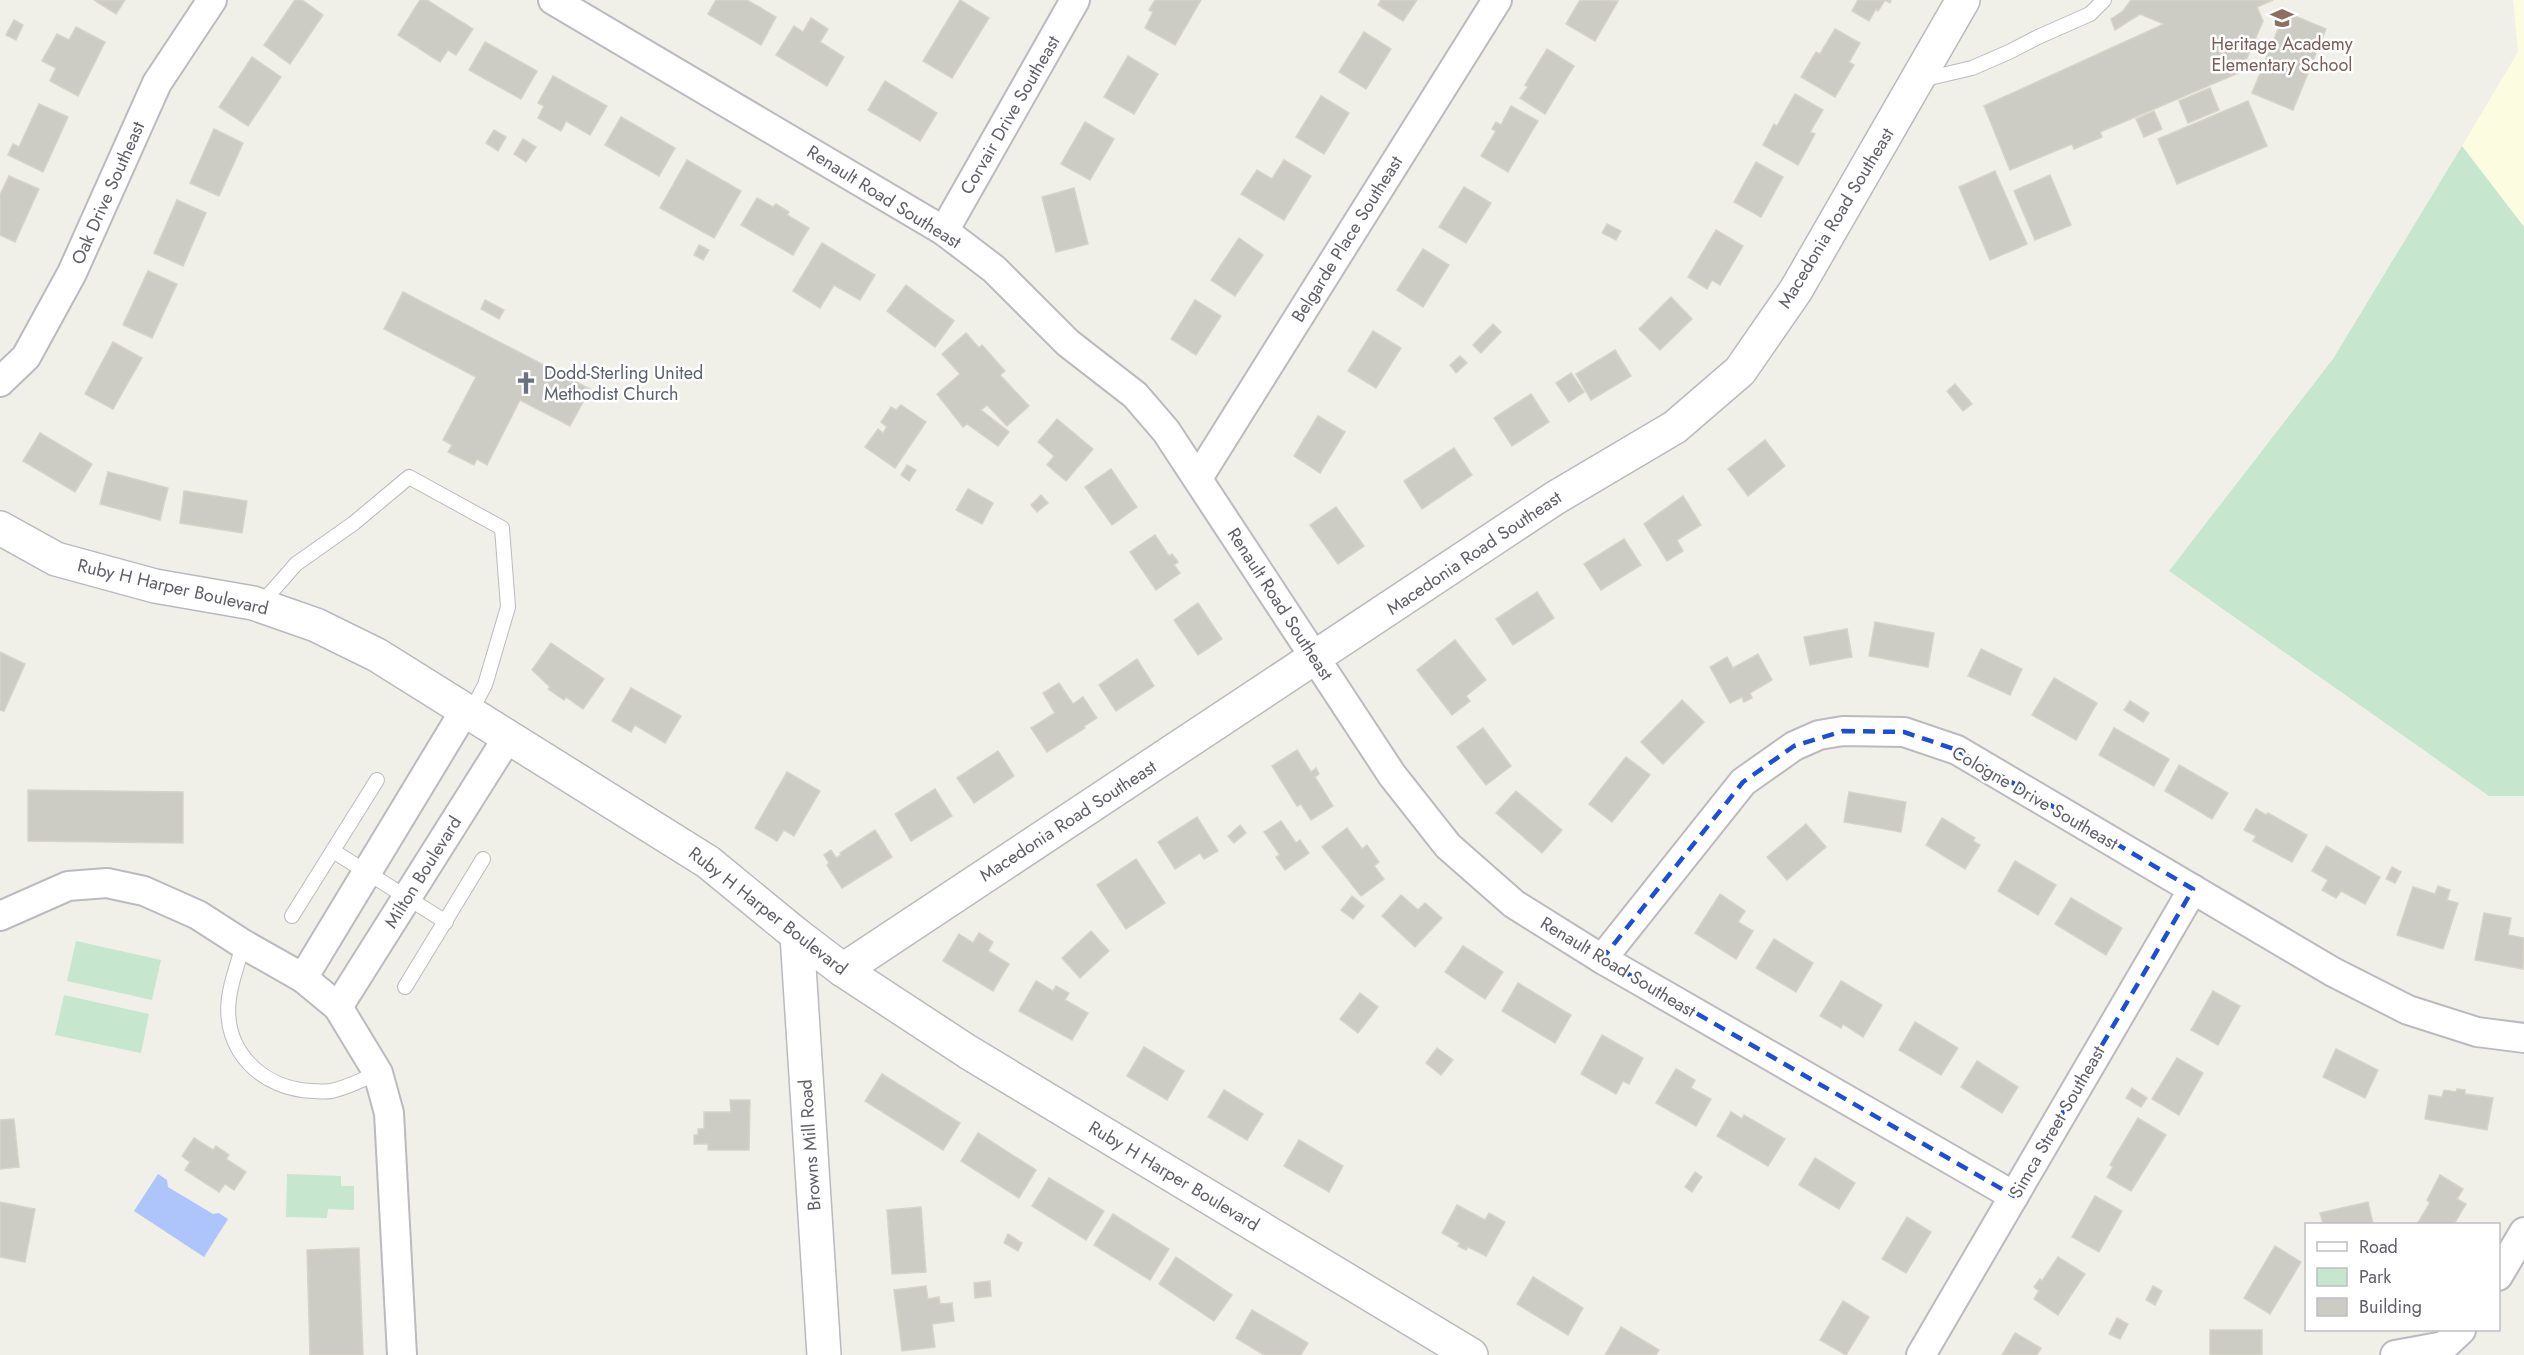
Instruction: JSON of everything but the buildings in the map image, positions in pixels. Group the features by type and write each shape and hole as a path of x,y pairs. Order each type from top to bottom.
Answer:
{"street":[{"name":"Oak Drive Southeast","path":"0,382 26,357 72,273 157,83 212,0"},
{"name":"Renault Road Southeast","path":"553,0 944,231 994,269 1068,343 1135,395 1166,431 1198,478 1392,775 1448,846 1514,904 1602,959 2014,1196"},
{"name":"Corvair Drive Southeast","path":"944,231 1076,0"},
{"name":"Belgarde Place Southeast","path":"1198,478 1497,0"},
{"name":"Macedonia Road Southeast","path":"843,970 1555,498 1675,427 1740,371 1796,290 1963,0"},
{"name":"Ruby H Harper Boulevard","path":"0,528 56,559 155,586 260,606 316,625 377,655 708,862 843,970 968,1052 1471,1355"},
{"path":"303,978 468,711"},
{"name":"Cologne Drive Southeast","path":"1602,959 1743,782 1794,746 1819,735 1843,731 1904,732 1957,750 2333,972 2408,1010 2477,1032 2524,1038"},
{"name":"Milton Boulevard","path":"338,1007 508,737"},
{"path":"0,916 68,886 107,883 144,891 198,915 243,945 303,978 338,1007 378,1073 389,1113 402,1355"},
{"name":"Simca Street Southeast","path":"1921,1355 2193,889"},
{"name":"Browns Mill Road","path":"797,935 824,1355"},
{"path":"2500,1274 2524,1232"},
{"path":"2396,1355 2444,1346 2459,1331"}],"lane":[{"path":"1916,82 1972,68 2009,52 2090,14 2104,0"},
{"path":"260,606 296,564 354,523 409,477 502,528 508,607 485,685 468,711"},
{"path":"292,916 377,780"},
{"path":"333,851 446,922"},
{"path":"405,987 483,859"},
{"path":"243,945 229,997 229,1020 238,1049 254,1070 271,1082 295,1090 330,1091 378,1073"}],"highlighted area":[{"path":"1843,731 1904,732 1957,750 2193,889 2014,1196 1602,959 1743,782 1794,746"}],"shaded area":[{"path":"2513,0 2524,0 2524,227 2462,146 2518,52"}],"green space":[{"path":"2462,146 2524,227 2524,796 2489,796 2169,571 2333,359"},
{"path":"76,941 161,960 152,1000 67,981"},
{"path":"64,995 149,1014 141,1053 55,1035"},
{"path":"287,1174 341,1176 341,1186 354,1186 354,1210 328,1209 327,1218 286,1217"}],"water":[{"path":"158,1174 167,1180 168,1187 213,1214 219,1213 228,1219 204,1257 134,1211"}],"place":[{"name":"Heritage Academy Elementary School","path":"2282,18"},
{"name":"Dodd-Sterling United Methodist Church","path":"526,383"}]}
